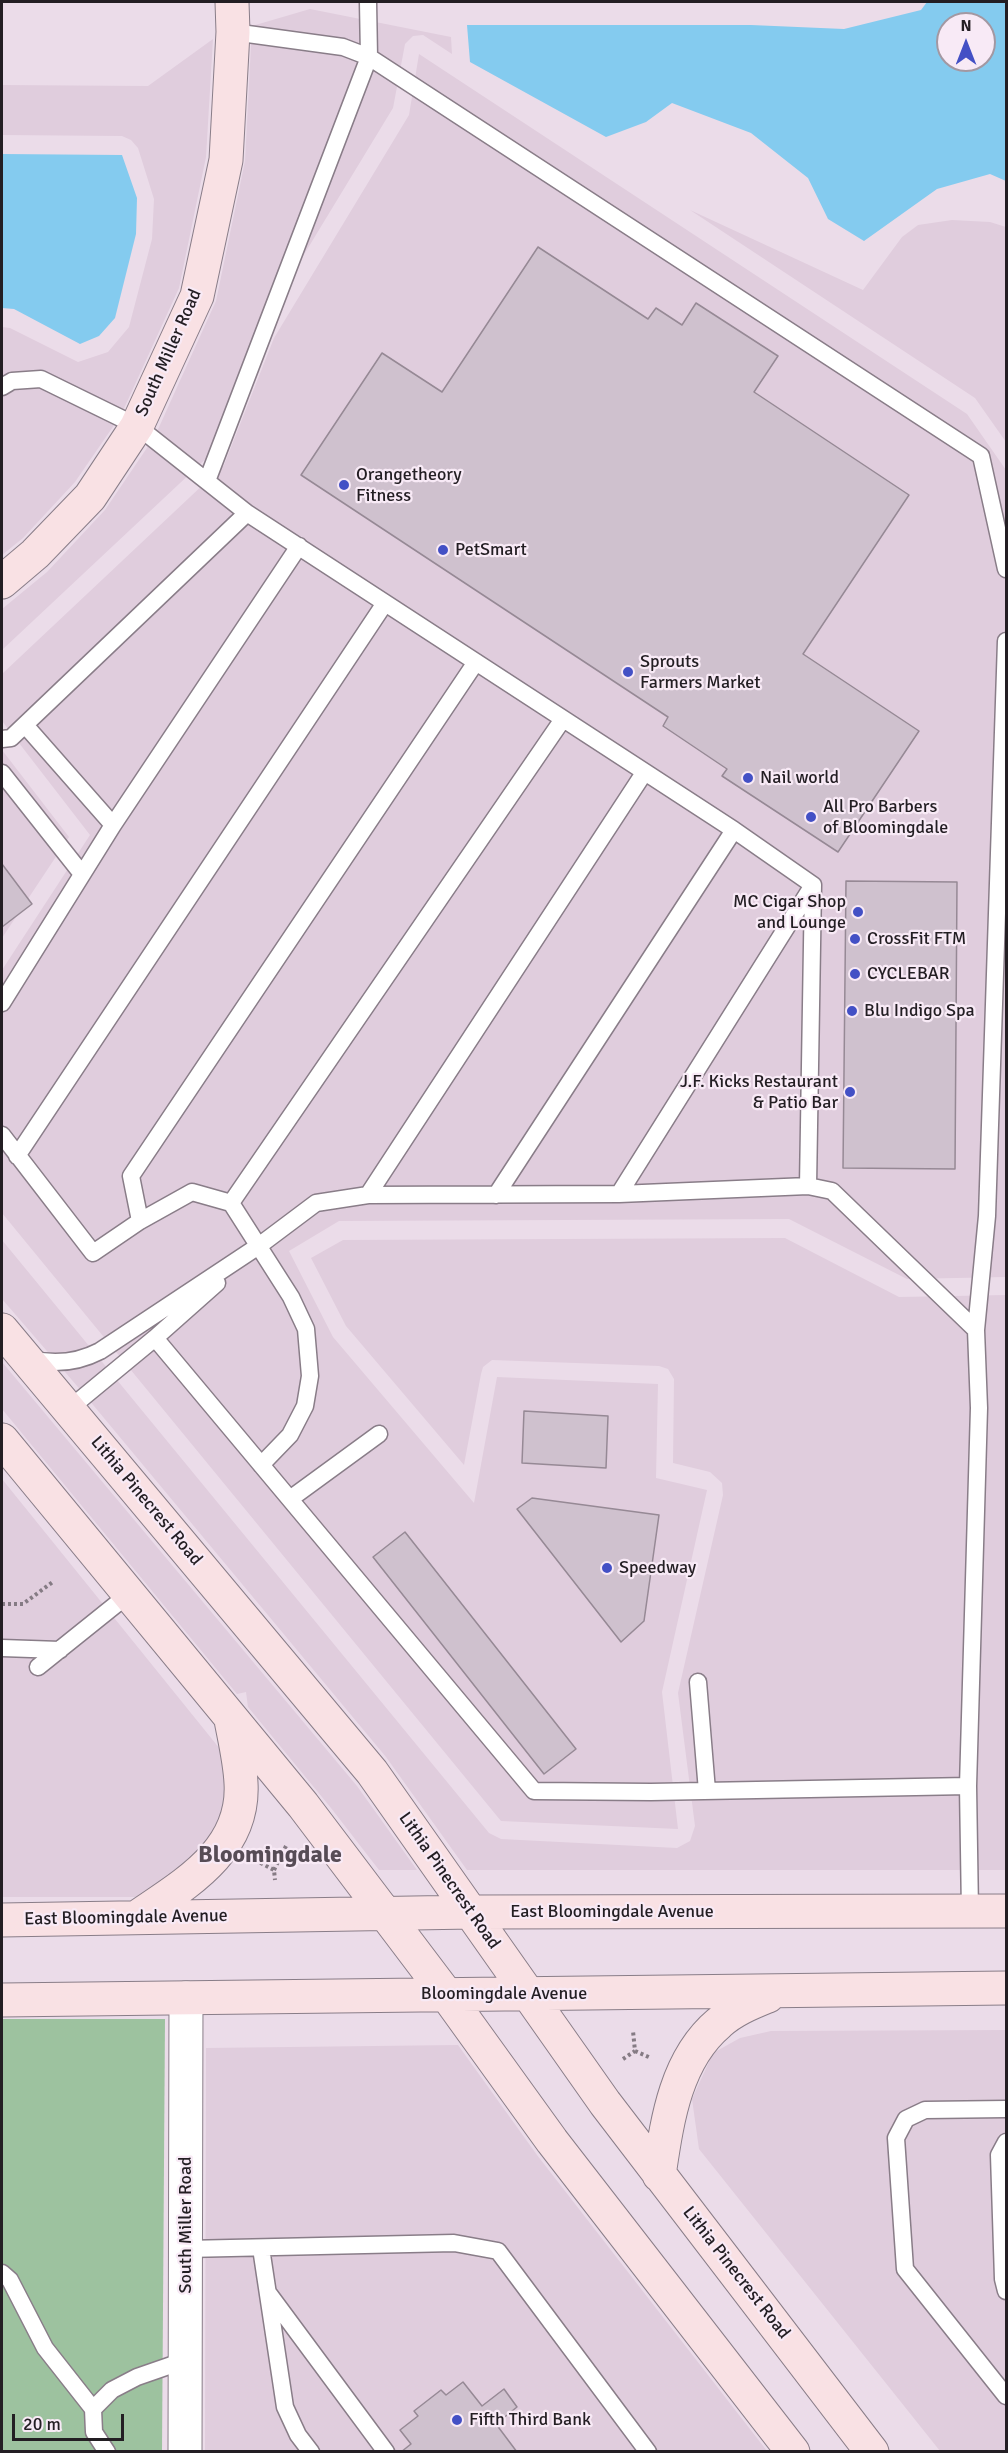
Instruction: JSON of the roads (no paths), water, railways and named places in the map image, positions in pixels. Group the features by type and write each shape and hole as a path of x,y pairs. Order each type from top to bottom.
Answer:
{"main road":[{"name":"South Miller Road","path":"2,582 35,555 90,497 137,426 197,296 226,160 232,17"},
{"name":"Lithia Pinecrest Road","path":"2,1330 372,1772 605,2103 872,2451"},
{"path":"2,1440 303,1805 387,1914 552,2141 793,2451"},
{"path":"137,1917 196,1876 223,1849 237,1816 242,1786 231,1718"},
{"name":"East Bloomingdale Avenue","path":"2,1920 472,1912 1006,1911"},
{"name":"Bloomingdale Avenue","path":"2,2000 1006,1988"},
{"path":"659,2175 675,2096 683,2072 701,2042 719,2022 742,2007 777,1992"}],"street":[{"name":"South Miller Road","path":"185,2451 186,1998"}],"lane":[{"path":"207,481 369,57 368,2"},
{"path":"232,17 343,47 369,57 981,456 1006,569"},
{"path":"5,383 41,379 137,426 247,513 734,830 813,885"},
{"path":"2,739 11,738 247,513"},
{"path":"2,1003 113,825 298,546"},
{"path":"17,1156 385,603"},
{"path":"970,1912 968,1786 979,1408 976,1330 987,1216 1006,641"},
{"path":"140,1221 132,1176 476,662"},
{"path":"231,1203 563,719"},
{"path":"25,725 113,825"},
{"path":"2,773 82,874"},
{"path":"368,1195 644,773"},
{"path":"496,1195 734,830"},
{"path":"808,1186 813,885"},
{"path":"619,1194 813,885"},
{"path":"2,1135 93,1253 140,1221 192,1192 231,1203 260,1245 291,1297 306,1329 310,1376 305,1406 290,1435 261,1465"},
{"path":"26,1358 45,1362 64,1362 86,1358 260,1245 316,1203 368,1195 619,1194 808,1186 831,1191 976,1330"},
{"path":"69,1409 155,1338 260,1245"},
{"path":"155,1338 534,1791 707,1791 968,1786"},
{"path":"290,1499 379,1434"},
{"path":"39,1667 129,1594"},
{"path":"2,1648 60,1650"},
{"path":"698,1682 707,1791"},
{"path":"1006,2109 925,2110 906,2119 896,2138 905,2269 1006,2396"},
{"path":"1006,2142 999,2155 1003,2280 1006,2292"},
{"path":"186,2249 454,2243 498,2251 648,2451"},
{"path":"261,2248 285,2407 298,2435 311,2451"},
{"path":"2,2273 10,2280 45,2348 93,2409 94,2432 107,2451"},
{"path":"267,2291 386,2451"},
{"path":"93,2409 112,2390 136,2377 186,2360"}],"water":[{"path":"927,2 1006,2 1006,181 990,174 937,189 864,241 828,219 808,178 751,133 672,103 646,122 606,137 470,62 467,25 751,25 844,29 921,10"},
{"path":"2,154 122,155 137,198 136,234 115,318 99,336 80,344 14,309 2,308"}],"place":[{"name":"Orangetheory Fitness","path":"344,485"},
{"name":"PetSmart","path":"443,550"},
{"name":"Sprouts Farmers Market","path":"628,672"},
{"name":"Nail world","path":"748,778"},
{"name":"All Pro Barbers of Bloomingdale","path":"811,817"},
{"name":"MC Cigar Shop and Lounge","path":"858,912"},
{"name":"CrossFit FTM","path":"855,939"},
{"name":"CYCLEBAR","path":"855,974"},
{"name":"Blu Indigo Spa","path":"852,1011"},
{"name":"J.F. Kicks Restaurant & Patio Bar","path":"850,1092"},
{"name":"Speedway","path":"607,1568"},
{"name":"Fifth Third Bank","path":"457,2420"}],"district":[{"name":"Bloomingdale","path":"270,1856"}]}
